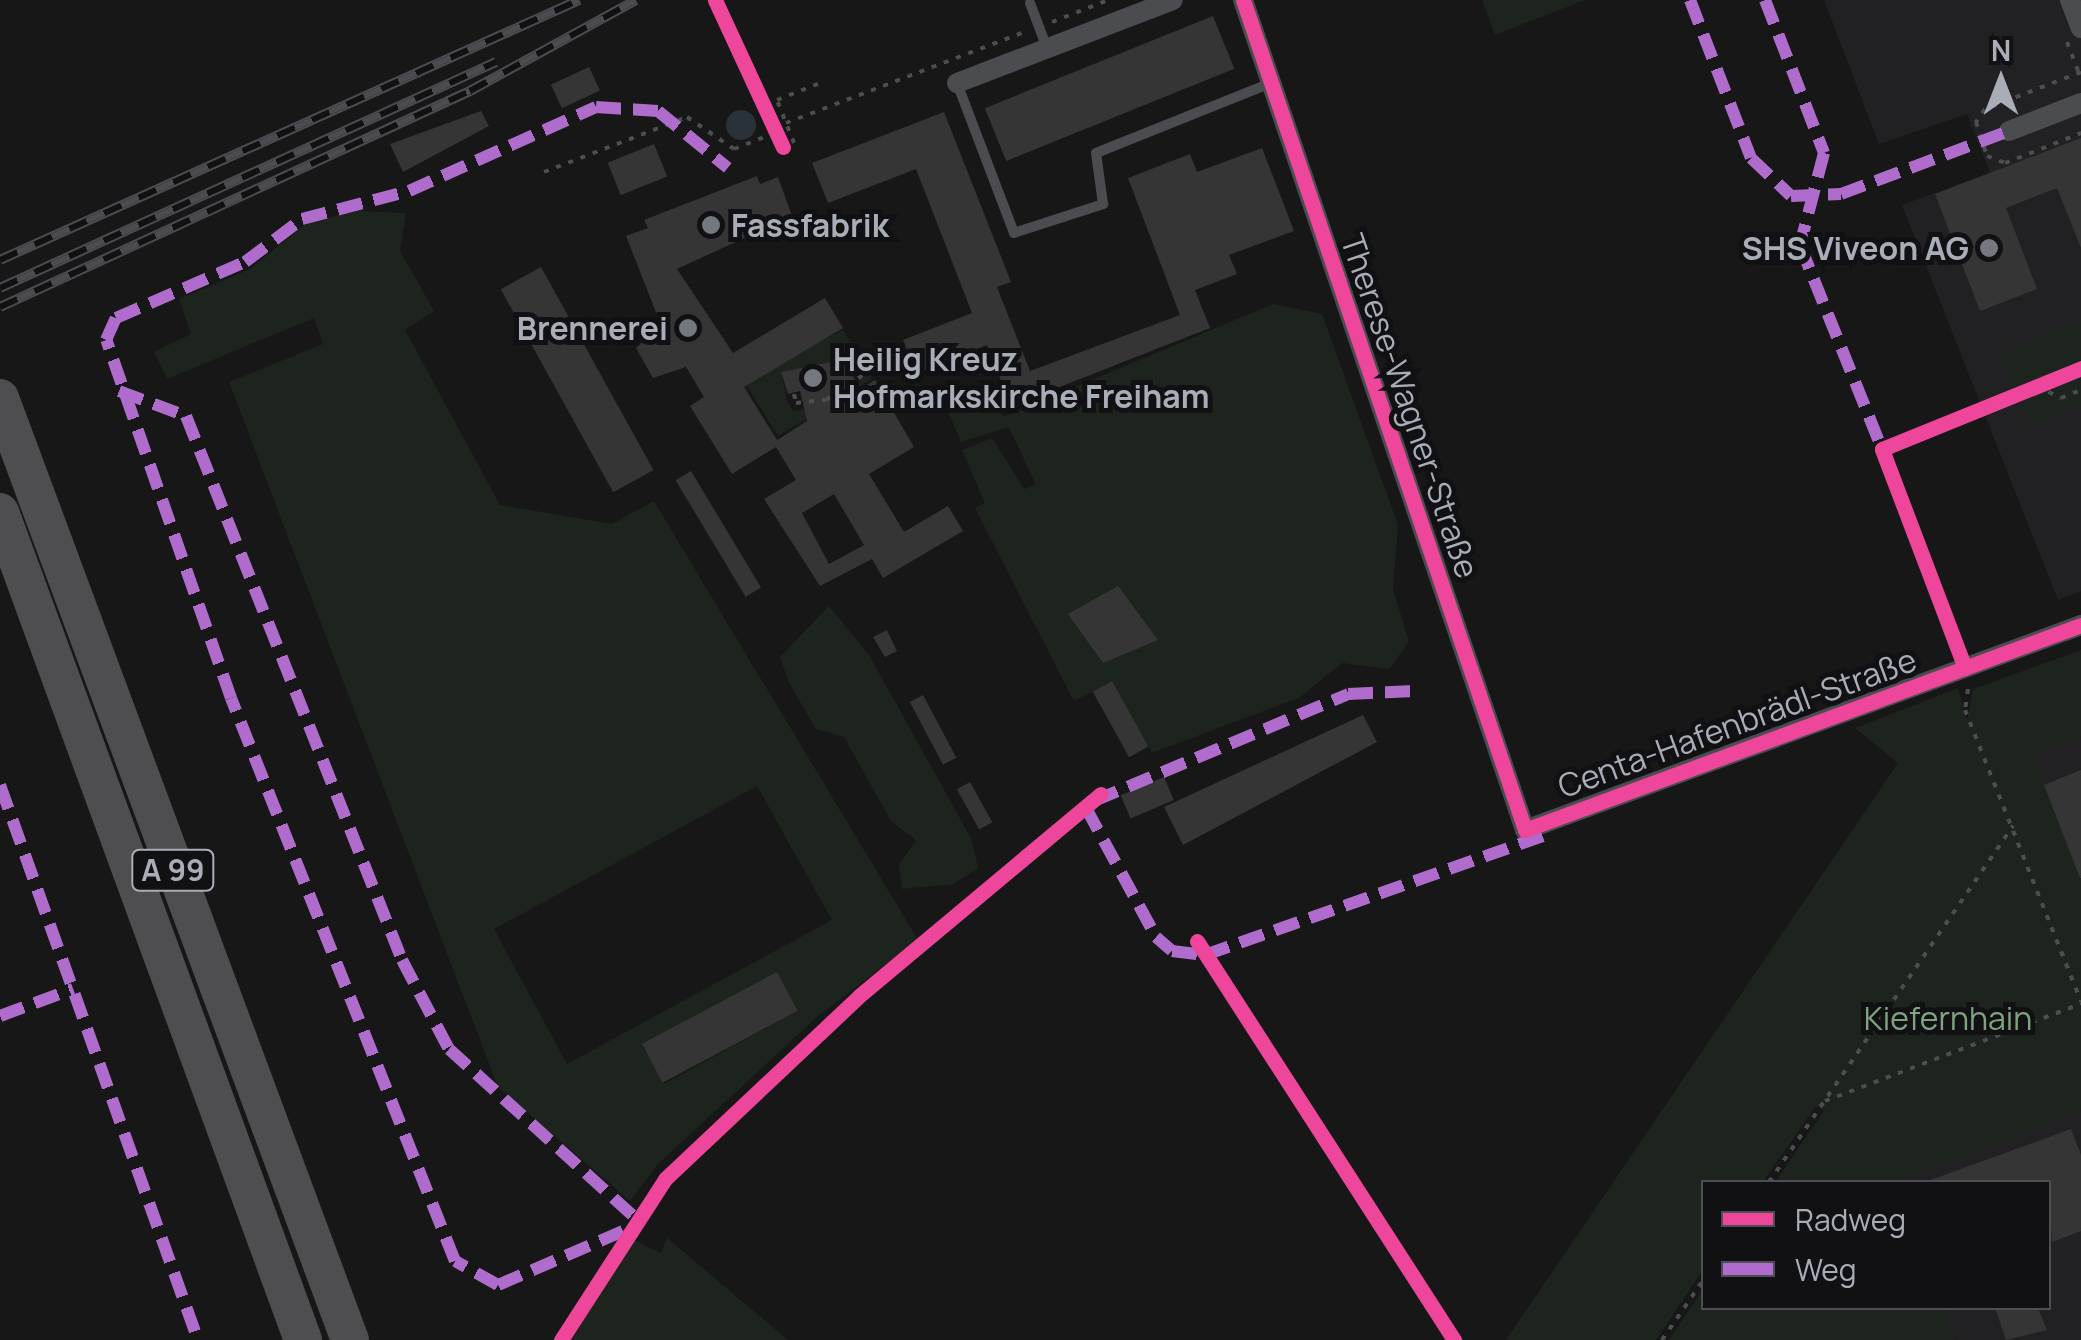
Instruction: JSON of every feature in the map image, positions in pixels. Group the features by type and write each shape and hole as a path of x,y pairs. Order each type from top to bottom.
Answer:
{"highway":[{"name":"A 99","path":"0,398 350,1340"},
{"name":"A 99","path":"0,512 303,1340"}],"street":[{"path":"957,83 1173,0"},
{"name":"Therese-Wagner-Straße","path":"1243,0 1525,830"},
{"path":"2070,0 2081,28"},
{"path":"2009,130 2081,103"},
{"name":"Centa-Hafenbrädl-Straße","path":"1525,830 2081,625"}],"lane":[{"path":"1030,2 1047,48"},
{"path":"957,83 1014,233 1103,204 1096,152 1271,83"}],"path":[{"path":"786,123 1108,0"},
{"path":"794,143 777,100 825,81"},
{"path":"544,172 687,117 734,149 777,132"},
{"path":"794,394 796,403 826,400 886,358"},
{"path":"1825,1100 2081,1003 1966,710 1966,668 1882,449 2081,368"},
{"path":"2037,386 2061,398 2081,390"},
{"path":"1771,1180 2013,825"},
{"path":"1662,1340 1701,1283"}],"shaded area":[{"path":"1824,0 2081,0 2081,591 2058,600 1902,205 1990,173 1967,114 1879,144"},
{"path":"741,110 752,114 756,125 752,136 741,140 730,136 726,125 730,114"},
{"path":"2081,736 2081,864 2076,866 2032,754"},
{"path":"2081,1111 2081,1340 1956,1340 1944,1310 2051,1310 2051,1180 1904,1180"}],"green space":[{"path":"1482,0 1585,0 1495,35"},
{"path":"358,211 406,213 400,251 434,311 405,330 500,505 612,524 654,501 918,940 818,1016 657,1165 630,1201 498,1087 229,382 323,344 314,318 167,379 154,352 191,334 179,299 250,269 308,222","holes":["757,786 832,920 567,1064 494,929","776,973 797,1011 664,1084 643,1046"]},
{"path":"1273,304 1322,314 1398,525 1393,589 1409,642 1389,669 1342,663 1299,698 1152,753 1112,682 1074,701 975,508 985,503 962,450 992,438 1024,489 1036,485 1009,427 961,442 945,404 989,389 1003,417"},
{"path":"2081,321 2081,405 2028,425 2000,353"},
{"path":"843,330 864,365 854,373 847,358 782,376 787,401 793,411 817,407 869,373 872,379 778,436 743,380"},
{"path":"829,606 869,655 971,838 978,868 953,884 902,889 899,865 916,840 891,821 844,737 816,729 789,683 780,657"},
{"name":"Kiefernhain","path":"2081,650 2081,736 2032,754 2081,864 2081,1111 1904,1180 1776,1180 1824,1111 1816,1106 1764,1180 1701,1180 1701,1273 1656,1340 1506,1340 1898,763 1855,728 1958,688 1967,721 1973,689"},
{"path":"667,1238 788,1340 572,1340 632,1239 661,1253"},
{"path":"1701,1292 1701,1310 1944,1310 1956,1340 1669,1340"}],"building":[{"path":"1213,16 1234,69 1006,161 985,108"},
{"path":"589,67 600,91 562,108 551,85"},
{"path":"481,111 489,126 403,172 390,144"},
{"path":"944,112 1011,282 997,287 1030,371 1180,315 1128,178 1190,154 1197,172 1262,148 1294,231 1229,255 1237,274 1195,290 1210,328 1011,406 987,345 916,374 903,340 972,313 916,169 828,203 812,163"},
{"name":"SHS Viveon AG","path":"2081,138 2081,248 2057,188 2006,208 2037,289 1980,311 1935,194"},
{"path":"654,144 667,176 621,195 608,163"},
{"path":"757,176 760,184 778,177 792,216 677,269 733,353 825,298 843,328 744,387 777,440 807,421 800,391 788,394 781,372 846,359 859,390 875,380 914,447 869,474 904,532 948,506 963,531 883,578 872,559 820,586 764,499 796,480 776,447 732,474 690,406 704,397 686,367 653,378 636,348 661,325 626,236 648,228 644,220","holes":["834,494 864,545 829,564 802,513"]},
{"path":"541,267 653,470 613,492 501,289"},
{"path":"691,471 761,588 746,597 676,480"},
{"path":"1118,586 1158,640 1103,663 1068,614"},
{"path":"887,630 897,651 885,657 873,637"},
{"path":"1112,681 1148,747 1129,757 1093,692"},
{"path":"923,695 956,758 943,765 910,702"},
{"path":"1363,715 1377,742 1183,845 1164,807"},
{"path":"2081,770 2081,878 2080,878 2044,785"},
{"path":"1164,777 1174,800 1131,818 1121,795"},
{"path":"970,782 992,822 979,830 957,789"},
{"path":"777,972 798,1011 663,1083 642,1044"},
{"path":"2071,1129 2081,1155 2081,1231 2052,1242 2051,1180 1931,1180"},
{"path":"1996,1310 2039,1310 2047,1330 2006,1340"}],"railway":[{"path":"0,260 579,0"},
{"path":"0,307 470,91 636,0"},
{"path":"0,288 496,62"}],"marked path":[{"path":"1690,0 1751,158 1791,196 1841,194 2009,131"},
{"path":"1765,0 1824,153 1800,245 1882,449"},
{"path":"623,1231 498,1285 455,1261 231,698 106,340 116,318 245,262 302,219 409,191 596,107 658,111 728,168"},
{"path":"119,391 186,416 402,960 449,1049 634,1217"},
{"path":"1094,801 1348,694 1414,691"},
{"path":"0,785 198,1340"},
{"path":"1086,808 1156,937 1172,951 1205,955 1543,836"},
{"path":"0,1016 73,989"}],"cycle path":[{"path":"715,0 783,147"},
{"path":"1243,0 1525,830 2081,625"},
{"path":"1965,668 1882,449 2081,368"},
{"path":"561,1340 665,1179 859,996 1101,794"},
{"path":"1197,941 1454,1340"}],"place":[{"name":"Fassfabrik","path":"711,225"},
{"name":"SHS Viveon AG","path":"1989,248"},
{"name":"Brennerei","path":"688,328"},
{"name":"Heilig Kreuz Hofmarkskirche Freiham","path":"813,378"}]}
